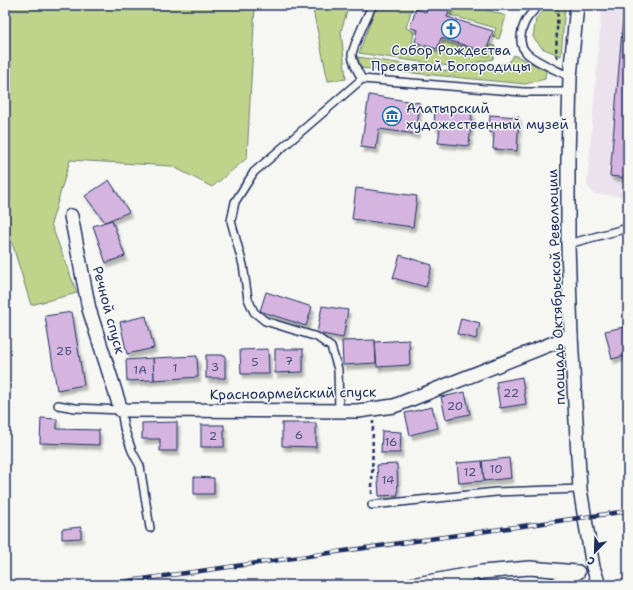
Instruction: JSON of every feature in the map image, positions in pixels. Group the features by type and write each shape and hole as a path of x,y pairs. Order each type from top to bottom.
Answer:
{"street":[{"name":"площадь Октябрьской Революции","path":"577,5 569,92 568,244 571,336 580,489 593,566 599,585"},
{"name":"Речной спуск","path":"72,216 89,309 121,410"},
{"name":"Красноармейский спуск","path":"121,410 358,411 394,406 571,336"},
{"path":"555,585 577,572 593,566"},
{"path":"411,585 482,572 530,568 577,572"}],"lane":[{"path":"362,79 355,67 352,54 373,5"},
{"path":"539,5 529,16 523,29 521,41 524,50 531,57 570,77"},
{"path":"339,411 338,369 331,347 317,337 265,321 254,312 248,299 243,265 231,221 235,202 254,172 362,79 523,92 569,92"},
{"path":"568,244 628,228"},
{"path":"58,405 75,408 121,410 124,428 132,451 140,466 150,528"},
{"path":"372,505 496,492 580,489"}],"path":[{"path":"372,505 373,409"}],"shaded area":[{"path":"602,5 628,5 628,197 594,194 587,185"}],"green space":[{"path":"5,5 255,5 247,158 212,187 172,166 70,160 51,224 77,293 31,305 5,220"},
{"path":"312,5 349,5 341,31 346,79 328,81"},
{"path":"382,5 413,5 406,28 414,32 412,44 439,52 443,41 487,54 490,45 495,46 493,59 455,67 359,53 374,12"},
{"path":"453,5 472,5 506,16 499,39 493,37 496,28 450,15"},
{"path":"550,5 565,5 561,56 542,48 533,37 536,19"},
{"path":"514,55 546,70 545,79 525,84 361,68 358,57 455,72 508,63"}],"building":[{"name":"Собор Рождества Пресвятой Богородицы","path":"428,5 451,6 447,17 493,31 486,52 441,38 437,49 415,42 418,30 410,28 416,9 426,12"},
{"path":"624,5 628,5 628,178 610,176"},
{"name":"Алатырский художественный музей","path":"369,95 420,103 416,134 379,129 376,149 361,147"},
{"path":"435,108 472,111 469,146 438,143 440,128 434,127"},
{"path":"490,115 519,117 517,151 493,149 494,133 489,132"},
{"path":"109,180 129,212 105,222 85,196"},
{"path":"356,188 417,196 413,227 352,219"},
{"path":"112,220 125,256 106,263 93,226"},
{"path":"400,255 432,265 426,287 393,278"},
{"path":"266,292 312,307 306,326 260,311"},
{"path":"322,306 348,310 343,338 317,333"},
{"path":"72,312 84,385 57,390 45,316"},
{"path":"146,316 154,348 127,354 120,322"},
{"path":"461,318 480,323 476,339 457,334"},
{"path":"628,326 628,355 612,359 605,331"},
{"path":"375,340 376,363 343,365 342,341"},
{"path":"409,340 410,365 377,367 375,342"},
{"path":"268,349 269,374 241,374 240,350"},
{"path":"275,349 303,349 303,372 275,373"},
{"path":"206,355 225,355 225,378 206,378"},
{"path":"197,356 198,377 154,380 153,358"},
{"path":"153,358 154,380 127,381 126,360"},
{"path":"522,377 526,404 500,408 496,382"},
{"path":"465,392 470,414 446,419 441,397"},
{"path":"432,407 438,428 410,435 405,413"},
{"path":"41,418 57,419 57,429 99,430 99,445 40,443"},
{"path":"177,422 177,451 160,451 160,439 142,439 142,423"},
{"path":"282,423 316,423 316,447 282,446"},
{"path":"201,425 224,425 224,447 201,447"},
{"path":"382,431 401,432 400,453 381,453"},
{"path":"509,458 511,478 484,481 482,461"},
{"path":"482,461 484,481 459,483 457,463"},
{"path":"397,464 398,495 379,496 377,465"},
{"path":"194,477 214,478 214,494 194,494"},
{"path":"81,527 81,538 62,539 62,529"},
{"path":"477,580 507,585 476,585"}],"railway":[{"path":"100,585 628,511"}],"place":[{"name":"Собор Рождества Пресвятой Богородицы","path":"451,29"},
{"name":"Алатырский художественный музей","path":"392,116"}]}
